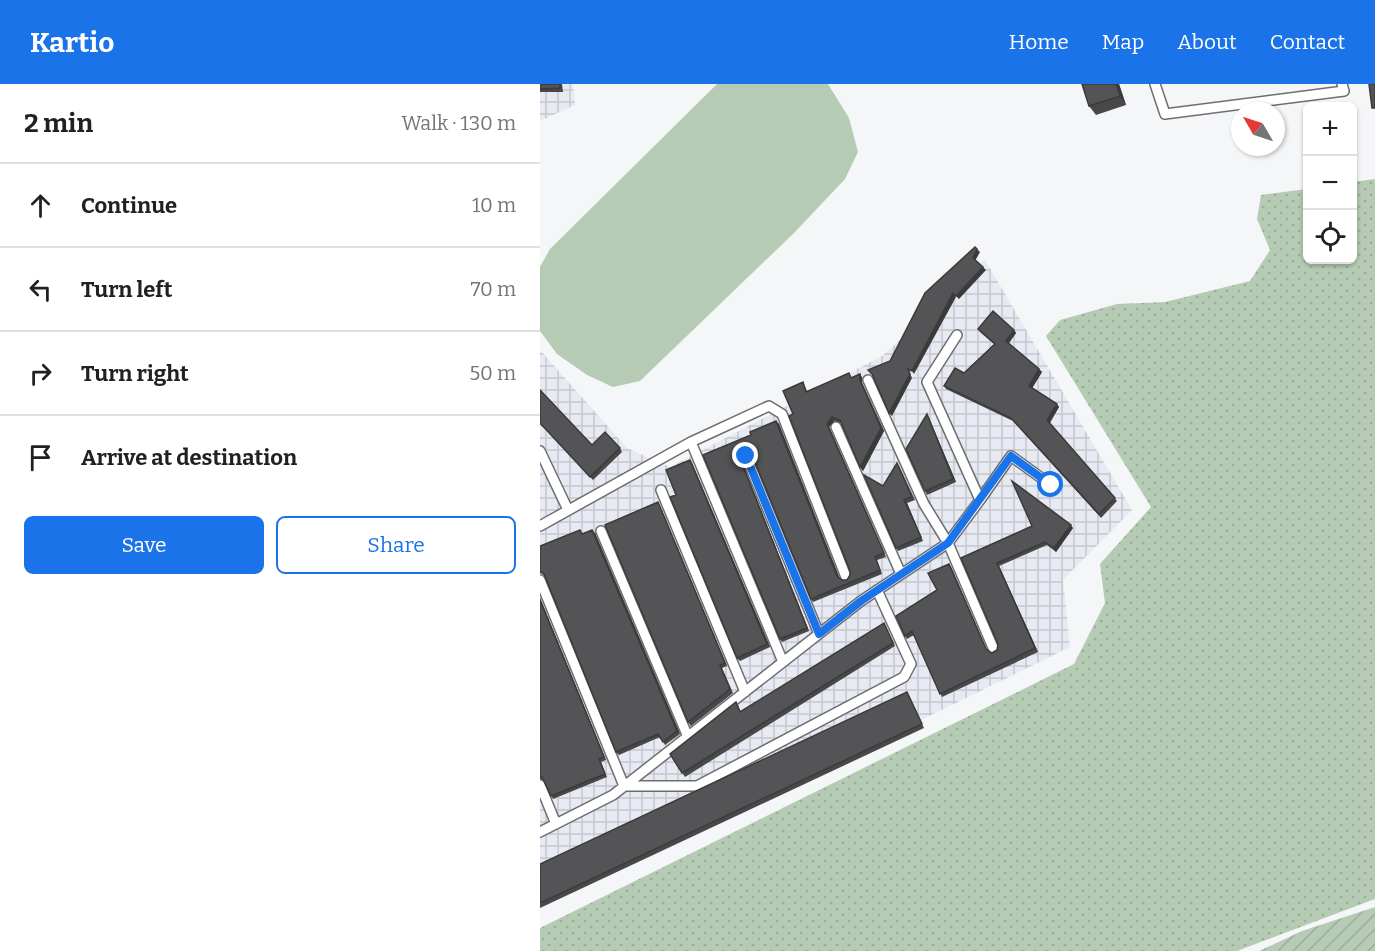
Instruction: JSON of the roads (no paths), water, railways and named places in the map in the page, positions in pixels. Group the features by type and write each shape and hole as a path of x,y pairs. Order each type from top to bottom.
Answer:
{"lane":[{"path":"1155,84 1165,114 1344,91 1342,84"},
{"path":"957,335 927,382 980,500"},
{"path":"868,380 924,504 948,543 994,650"},
{"path":"540,526 691,442 769,406 783,414 846,577"},
{"path":"836,427 901,574"},
{"path":"691,442 783,662"},
{"path":"540,451 568,510"},
{"path":"746,456 819,634"},
{"path":"540,832 613,795 877,590 948,543 1011,456 1051,485"},
{"path":"661,490 745,692"},
{"path":"601,531 688,737"},
{"path":"540,580 624,786"},
{"path":"624,786 697,786 904,677 911,664 877,590"},
{"path":"540,785 556,824"}]}
